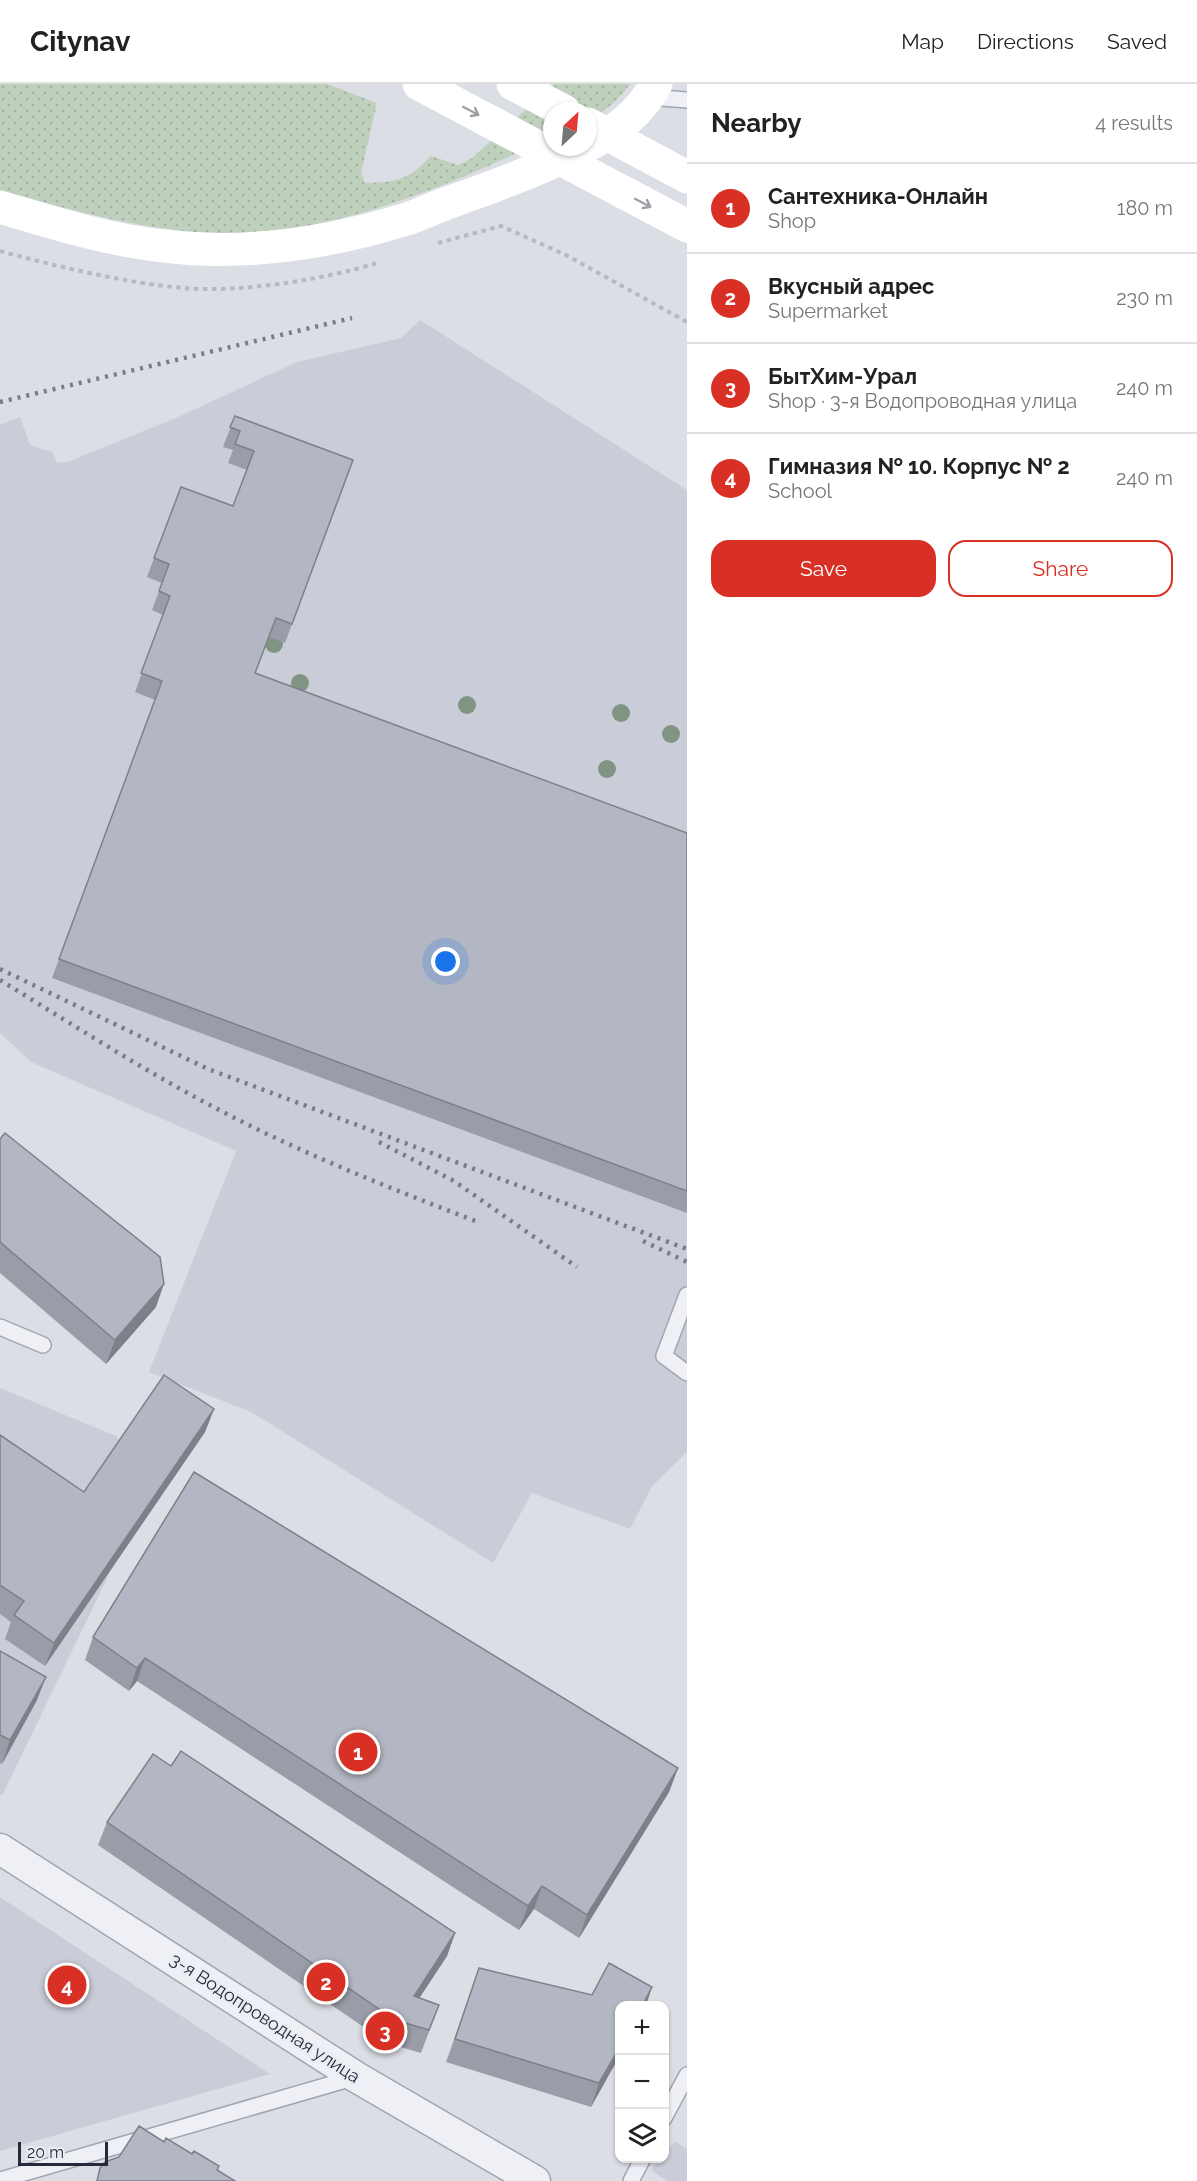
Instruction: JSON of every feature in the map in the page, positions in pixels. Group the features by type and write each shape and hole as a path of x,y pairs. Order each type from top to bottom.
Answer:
{"main road":[{"path":"419,84 687,226"},
{"path":"513,84 547,102"},
{"path":"597,140 618,129 653,91"},
{"path":"597,129 687,177"},
{"path":"0,207 81,230 154,245 221,250 285,246 341,237 410,218 566,156"}],"street":[{"name":"3-я Водопроводная улица","path":"0,1849 356,2077 534,2181"}],"lane":[{"path":"653,91 687,100"},
{"path":"687,1295 664,1356 687,1374"},
{"path":"0,1327 43,1345"},
{"path":"669,2109 687,2075"},
{"path":"0,2180 356,2077"},
{"path":"631,2181 640,2163"}],"shaded area":[{"path":"420,320 687,490 687,1452 652,1486 630,1529 532,1493 493,1563 251,1412 149,1372 236,1151 31,1062 0,1033 0,425 20,417 30,445 52,452 57,463 70,461 178,417 297,362 401,338"},
{"path":"0,1388 116,1436 157,1475 2,1796 0,1794"},
{"path":"0,1897 270,2074 0,2151"},
{"path":"675,2141 687,2149 687,2181 667,2181 651,2170 657,2163 669,2163 669,2149"}],"green space":[{"path":"0,84 327,84 377,103 361,173 365,183 386,182 402,178 416,170 431,156 458,165 471,159 554,84 630,84 621,96 597,114 597,102 543,102 543,140 494,163 436,188 375,209 289,231 270,234 230,234 164,228 98,216 0,190"}],"building":[{"path":"235,416 353,460 292,624 276,618 255,673 687,833 687,1191 59,959 162,681 141,673 170,596 159,591 169,564 154,558 181,487 233,506 254,451 235,444 240,431 230,427"},
{"path":"5,1133 160,1257 164,1284 115,1340 0,1242 0,1139"},
{"path":"164,1375 214,1409 54,1643 14,1615 24,1601 0,1585 0,1435 84,1492"},
{"path":"194,1472 678,1768 587,1915 542,1886 528,1906 145,1658 137,1668 93,1637"},
{"path":"0,1651 46,1677 10,1740 0,1735"},
{"path":"181,1751 455,1933 414,1996 439,2005 429,2030 395,2020 107,1822 153,1754 171,1766"},
{"path":"609,1963 652,1987 645,2001 615,2001 615,2056 599,2083 455,2039 479,1968 592,1995"},
{"path":"139,2126 164,2142 166,2138 192,2154 194,2151 219,2166 217,2170 235,2181 97,2181 100,2168 105,2162 119,2157"}],"railway":[{"path":"0,402 352,318"},
{"path":"0,969 208,1069 687,1249"},
{"path":"0,980 141,1066 227,1114 319,1158 478,1222"},
{"path":"379,1142 454,1181 577,1267"},
{"path":"643,1241 687,1262"}],"place":[{"name":"Сантехника-Онлайн","path":"358,1752"},
{"name":"Вкусный адрес","path":"326,1982"},
{"name":"Гимназия № 10. Корпус № 2","path":"67,1985"},
{"name":"БытХим-Урал","path":"385,2031"}]}
